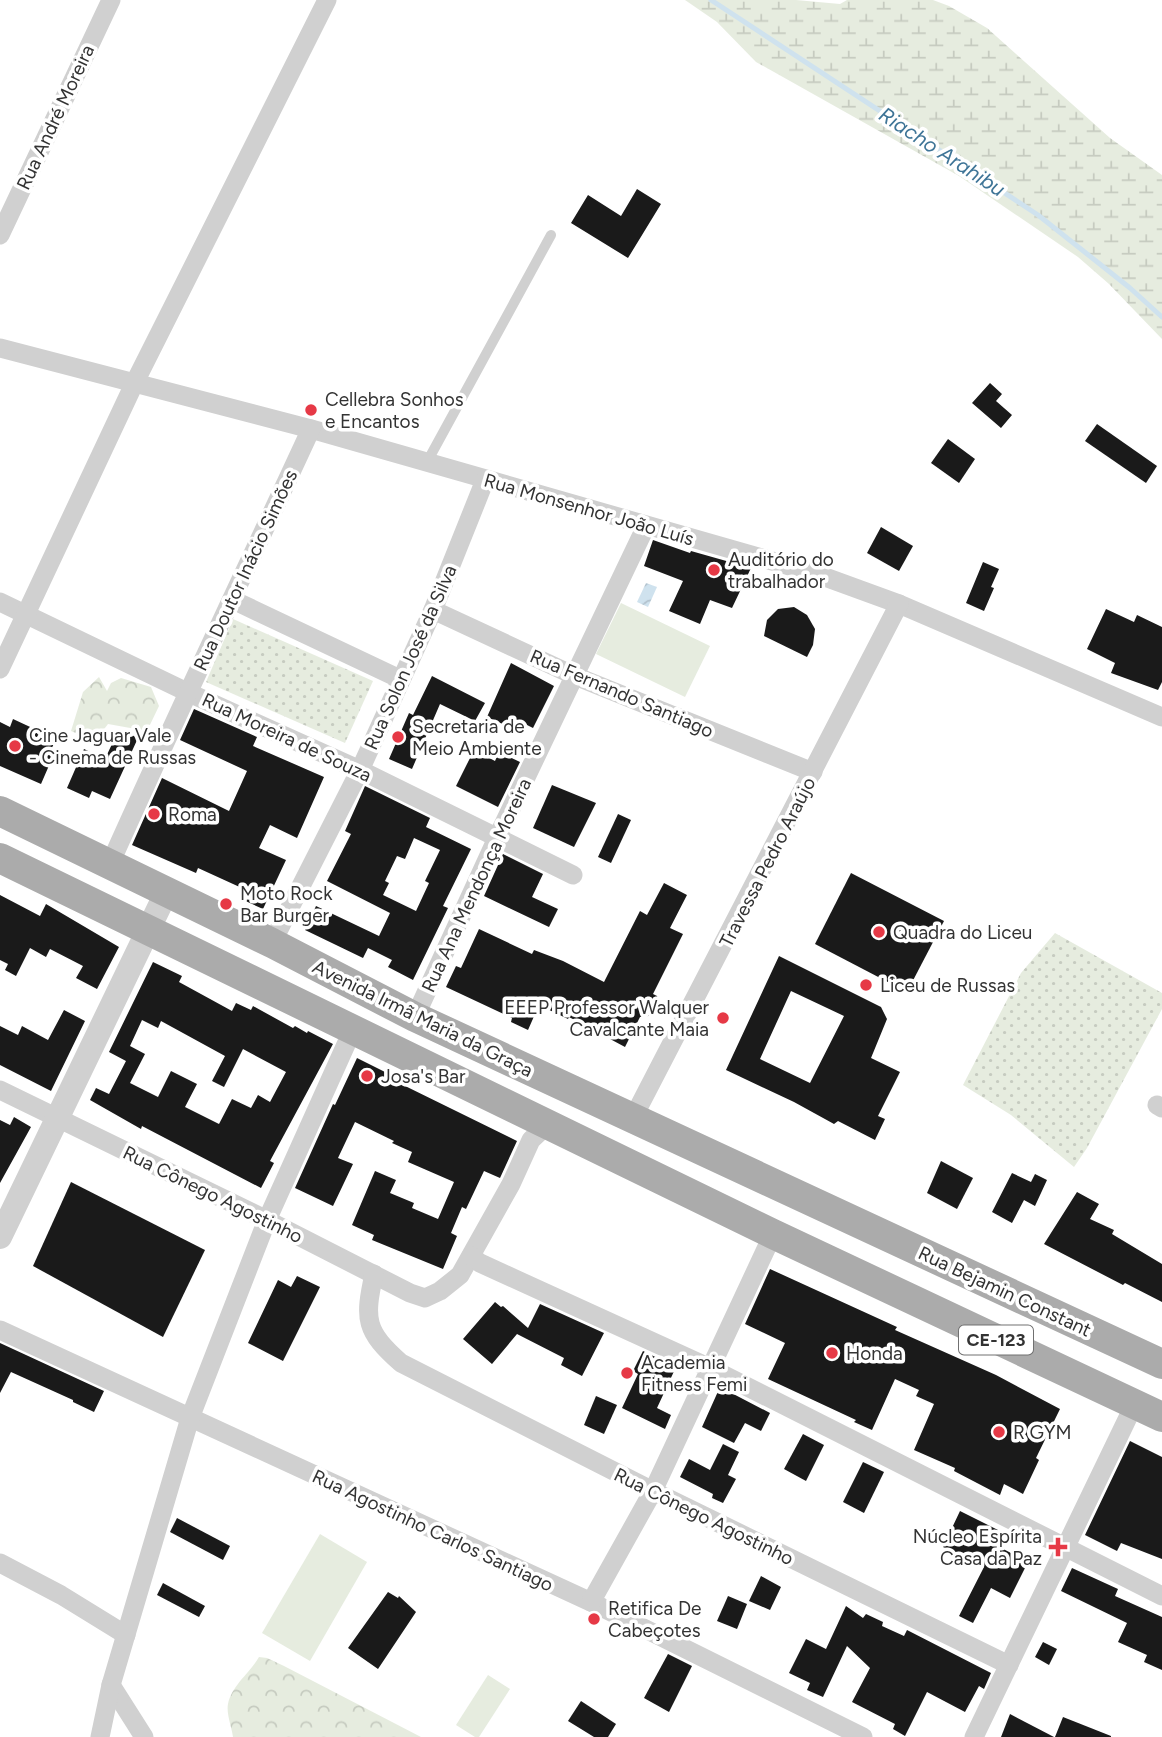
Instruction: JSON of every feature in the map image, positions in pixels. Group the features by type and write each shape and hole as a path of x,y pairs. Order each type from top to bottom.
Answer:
{"main road":[{"name":"Avenida Irmã Maria da Graça","path":"0,811 272,943 415,1017 848,1219"},
{"path":"0,858 773,1234"},
{"name":"Rua Bejamin Constant","path":"848,1219 1162,1364"},
{"name":"CE-123","path":"773,1234 1162,1417"}],"street":[{"name":"Rua André Moreira","path":"0,235 111,0"},
{"path":"0,669 134,384 327,0"},
{"name":"Rua Monsenhor João Luís","path":"0,348 311,429 814,573 899,604 1162,717"},
{"name":"Rua Doutor Inácio Simões","path":"110,864 187,692 233,600 311,429"},
{"name":"Rua Solon José da Silva","path":"272,943 359,770 433,610 485,480"},
{"name":"Rua Ana Mendonça Moreira","path":"415,1017 646,526"},
{"path":"233,600 400,680"},
{"name":"Rua Moreira de Souza","path":"0,602 187,692 359,770 573,875"},
{"name":"Travessa Pedro Araújo","path":"633,1118 899,604"},
{"name":"Rua Fernando Santiago","path":"433,610 575,676 813,772"},
{"path":"0,1237 166,893"},
{"path":"100,1737 111,1685 190,1418 267,1220 354,1030"},
{"name":"Rua Cônego Agostinho","path":"0,1090 418,1296 425,1298 440,1291 460,1275 471,1256"},
{"path":"548,1124 531,1140 511,1184 471,1256 480,1263 710,1368 1162,1596"},
{"path":"591,1602 653,1491 773,1234"},
{"name":"Rua Cônego Agostinho","path":"374,1274 367,1305 370,1326 380,1343 401,1363 653,1491 1009,1665"},
{"name":"Rua Agostinho Carlos Santiago","path":"0,1330 591,1602 836,1731 863,1737"},
{"path":"974,1737 1134,1405"},
{"path":"0,1563 61,1595 126,1635"},
{"path":"111,1685 144,1737"}],"lane":[{"path":"426,463 551,234"}],"green space":[{"path":"685,0 796,0 840,4 847,0 933,0 987,28 1110,138 1162,175 1162,339 1109,284 1078,257 959,176 756,62 717,22"},
{"path":"621,603 710,646 685,697 596,654"},
{"path":"233,619 373,681 345,743 206,682"},
{"path":"99,677 107,691 111,683 121,678 151,687 159,706 147,731 108,724 95,741 71,731 83,692"},
{"path":"1055,933 1162,993 1162,1009 1087,1148 1074,1167 1011,1115 963,1085 1021,973"},
{"path":"320,1534 367,1562 310,1661 262,1633"},
{"path":"259,1657 284,1666 421,1737 233,1737 228,1712 230,1697"},
{"path":"488,1675 510,1689 479,1737 475,1737 456,1725"}],"water":[{"path":"646,583 657,587 648,607 637,602"}],"building":[{"path":"637,189 661,204 628,258 571,223 588,195 621,216"},
{"path":"990,383 1002,394 996,401 1012,415 1001,428 972,403"},
{"path":"1097,424 1157,466 1146,483 1085,441"},
{"path":"948,439 975,459 959,483 931,463"},
{"path":"881,527 913,546 899,571 867,553"},
{"path":"653,540 690,553 691,551 751,568 732,608 710,600 700,624 669,611 683,581 644,566"},
{"path":"983,562 999,569 984,611 966,603"},
{"path":"794,607 807,615 815,629 813,645 807,657 764,636 767,620 778,609"},
{"path":"1106,609 1134,622 1137,615 1162,627 1162,682 1158,690 1111,673 1115,663 1087,649"},
{"path":"511,663 554,686 533,728 511,717 507,726 487,717"},
{"path":"432,676 485,703 475,721 440,704 412,769 389,759 409,713 413,715"},
{"path":"194,709 257,737 253,746 324,777 297,838 270,825 259,848 286,860 263,909 239,898 244,889 198,868 196,873 132,845 162,778 229,811 247,771 180,740"},
{"path":"13,719 56,739 50,752 54,754 41,784 0,766 0,722 10,727"},
{"path":"119,729 138,738 110,799 92,791 89,798 67,788 84,749 105,759"},
{"path":"474,750 495,761 499,752 520,762 498,807 456,786"},
{"path":"552,785 596,803 574,847 533,828"},
{"path":"365,786 430,818 426,827 471,849 443,906 448,908 413,980 388,967 392,960 368,948 363,958 305,930 316,906 379,936 390,913 327,881 351,834 345,831","holes":["414,838 440,850 425,881 429,883 416,911 383,895 389,883 385,881 397,856 405,859"]},
{"path":"618,814 631,820 611,863 598,857"},
{"path":"503,854 543,874 532,897 558,909 549,927 484,896"},
{"name":"Quadra do Liceu","path":"851,873 944,921 907,992 815,944"},
{"path":"664,883 687,895 670,928 683,934 653,994 657,996 661,1008 657,1015 640,1017 625,1047 569,1017 568,1019 539,1005 528,1030 511,1022 512,1018 446,987 456,966 461,968 479,929 532,954 534,950 563,961 604,982 640,911 647,915"},
{"path":"0,895 40,916 46,904 119,947 97,989 76,978 83,966 50,949 46,957 30,948 16,976 5,970 8,964 0,960"},
{"path":"779,956 881,1007 887,1019 871,1058 900,1072 878,1116 885,1119 875,1140 838,1121 834,1124 726,1070","holes":["791,991 844,1016 810,1083 760,1059"]},
{"path":"153,962 182,976 179,982 232,1011 236,1003 251,1010 253,1006 293,1028 295,1026 307,1033 308,1031 333,1044 270,1161 274,1163 261,1188 142,1126 141,1129 90,1100 96,1088 109,1094 126,1061 109,1052","holes":["142,1020 158,1028 161,1021 225,1056 212,1081 224,1087 243,1049 286,1072 270,1102 258,1095 251,1108 232,1099 219,1124 185,1107 197,1084 171,1071 158,1097 130,1083 145,1054 130,1046"]},
{"path":"64,1010 85,1021 51,1091 0,1065 0,1026 18,1035 22,1026 48,1040"},
{"path":"357,1058 399,1079 397,1082 517,1141 500,1178 484,1171 466,1209 462,1207 451,1233 457,1236 443,1269 372,1240 374,1235 352,1225 375,1171 396,1180 390,1193 414,1203 412,1208 438,1219 454,1182 408,1162 412,1152 392,1143 394,1141 355,1122 338,1158 353,1164 333,1206 295,1188"},
{"path":"14,1117 31,1127 0,1183 0,1120 10,1125"},
{"path":"941,1161 973,1178 957,1209 927,1193"},
{"path":"1012,1173 1031,1182 1035,1174 1047,1180 1035,1206 1024,1200 1012,1223 992,1212"},
{"path":"71,1182 205,1250 163,1337 33,1266"},
{"path":"1077,1192 1099,1204 1090,1219 1114,1230 1112,1234 1162,1264 1162,1302 1044,1244"},
{"path":"770,1269 897,1327 895,1330 996,1375 1060,1409 1036,1458 1039,1460 1023,1494 1004,1484 1000,1495 954,1471 955,1468 914,1450 934,1404 916,1396 919,1390 895,1379 872,1430 768,1379 785,1343 745,1324"},
{"path":"297,1276 320,1287 283,1361 248,1343 278,1280 291,1287"},
{"path":"495,1302 528,1328 540,1304 604,1333 582,1376 561,1365 564,1358 517,1334 492,1364 463,1339"},
{"path":"0,1343 104,1391 94,1412 11,1372 0,1393"},
{"path":"643,1351 676,1367 657,1408 671,1415 665,1429 622,1408 638,1374 633,1371"},
{"path":"720,1387 770,1413 761,1431 745,1423 734,1443 702,1427"},
{"path":"596,1396 617,1405 604,1434 584,1425"},
{"path":"803,1434 824,1445 806,1481 784,1469"},
{"path":"1130,1441 1162,1457 1162,1559 1121,1543 1117,1551 1085,1535"},
{"path":"723,1444 739,1452 728,1475 736,1479 723,1503 712,1498 713,1494 680,1477 689,1459 710,1470"},
{"path":"863,1462 884,1472 864,1513 843,1502"},
{"path":"960,1511 998,1530 992,1543 1028,1562 1010,1598 991,1588 973,1623 959,1616 984,1567 943,1547"},
{"path":"177,1518 230,1546 223,1560 170,1532"},
{"path":"1072,1568 1118,1589 1115,1596 1162,1617 1162,1670 1144,1662 1147,1655 1118,1642 1127,1623 1061,1591"},
{"path":"761,1576 781,1587 770,1610 749,1601"},
{"path":"163,1583 205,1606 199,1617 157,1595"},
{"path":"388,1592 398,1598 399,1596 416,1612 378,1669 348,1648"},
{"path":"728,1596 747,1604 737,1629 717,1621"},
{"path":"846,1606 863,1618 866,1614 883,1622 882,1626 904,1636 907,1630 991,1673 984,1689 979,1686 965,1712 927,1692 905,1736 893,1729 895,1724 852,1702 870,1668 847,1646 823,1697 807,1690 810,1683 789,1673 806,1639 826,1649"},
{"path":"1043,1642 1057,1649 1049,1665 1035,1657"},
{"path":"668,1654 692,1666 669,1712 644,1698"},
{"path":"581,1701 616,1724 608,1737 594,1737 568,1721"},
{"path":"1010,1714 1054,1737 1001,1737"},
{"path":"1063,1717 1111,1736 1111,1737 1055,1737"}],"waterway":[{"name":"Riacho Arahibu","path":"711,0 1038,215 1162,317"}],"place":[{"name":"Cellebra Sonhos e Encantos","path":"311,410"},
{"name":"Auditório do trabalhador","path":"714,570"},
{"name":"Secretaria de Meio Ambiente","path":"398,737"},
{"name":"Cine Jaguar Vale - Cinema de Russas","path":"15,746"},
{"name":"Roma","path":"154,814"},
{"name":"Moto Rock Bar Burger","path":"226,904"},
{"name":"Quadra do Liceu","path":"879,932"},
{"name":"Liceu de Russas","path":"866,985"},
{"name":"EEEP Professor Walquer Cavalcante Maia","path":"723,1018"},
{"name":"Josa's Bar","path":"367,1076"},
{"name":"Honda","path":"832,1353"},
{"name":"Academia Fitness Femi","path":"627,1373"},
{"name":"R GYM","path":"999,1432"},
{"name":"Núcleo Espírita Casa da Paz","path":"1058,1547"},
{"name":"Retifica De Cabeçotes","path":"594,1619"}]}
